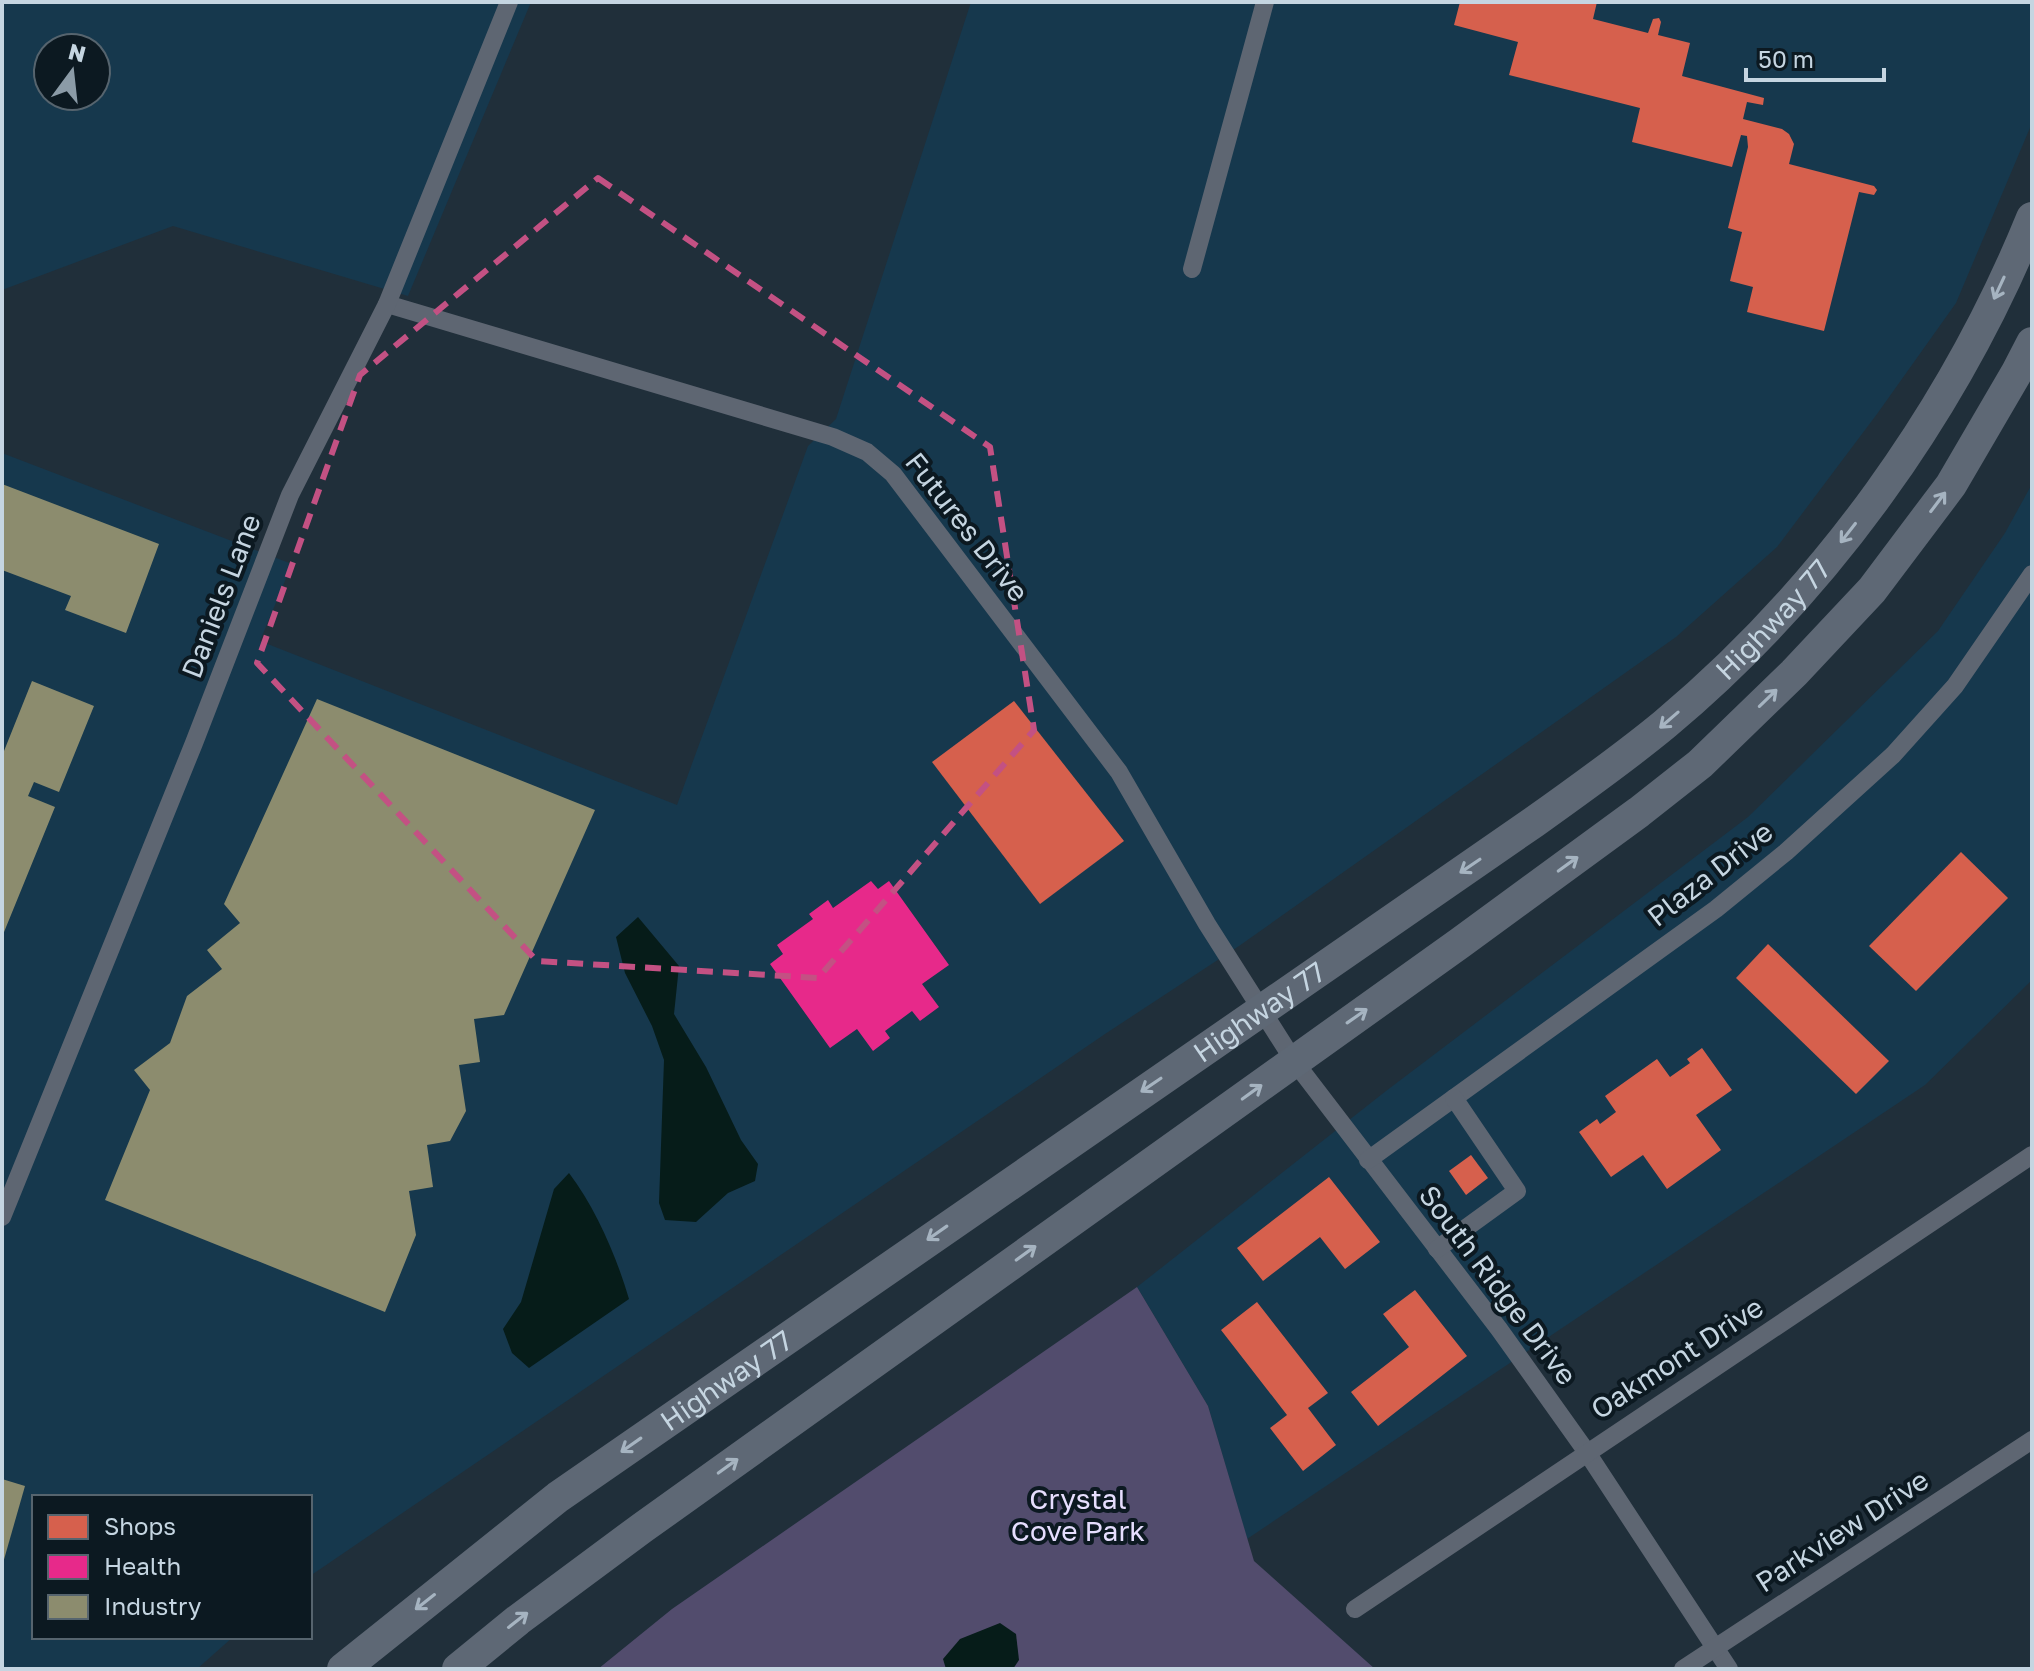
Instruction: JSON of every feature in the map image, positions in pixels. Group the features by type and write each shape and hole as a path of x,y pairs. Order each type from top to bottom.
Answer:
{"highway":[{"name":"Highway 77","path":"343,1669 570,1488 1602,773 1677,713 1795,597 1851,529 1925,426 1987,315 2032,218"},
{"name":"Highway 77","path":"458,1669 642,1528 1639,812 1700,764 1784,683 1872,590 1951,485 2032,343"}],"street":[{"name":"Daniels Lane","path":"2,1217 188,758 290,495 387,304 509,2"},
{"path":"1192,269 1265,2"},
{"name":"Futures Drive","path":"387,304 833,437 862,449 883,464 904,486 1119,772 1207,924 1294,1061"},
{"name":"Plaza Drive","path":"1368,1160 1716,909 1786,852 1893,755 1955,686 2032,574"},
{"name":"South Ridge Drive","path":"1294,1061 1499,1329 1586,1451 1729,1669"},
{"path":"1437,1249 1517,1191 1454,1098"},
{"name":"Oakmont Drive","path":"1355,1609 1586,1451 2032,1155"},
{"name":"Parkview Drive","path":"1683,1669 2032,1440"}],"highlighted area":[{"path":"598,178 990,447 1034,730 818,978 537,961 257,663 360,375"}],"shaded area":[{"path":"2,2 531,2 408,296 173,226 2,290"},
{"path":"971,2 2032,2 2032,123 1956,303 1777,547 1676,637 1239,946 312,1575 312,1495 32,1495 32,1639 231,1639 197,1669 2,1669 2,453 292,564 260,641 677,805 808,446 836,419"},
{"path":"2032,484 2032,980 1925,1085 1247,1539 1208,1406 1137,1287 1386,1091 1748,817 1938,631 2005,533"},
{"path":"638,917 679,966 674,1014 706,1067 741,1140 758,1164 755,1181 728,1193 696,1222 665,1220 659,1203 664,1060 652,1026 625,973 616,937"},
{"path":"569,1173 604,1233 629,1299 529,1368 512,1353 503,1329 521,1302 554,1189"},
{"path":"1000,1623 1016,1634 1019,1660 1013,1669 946,1669 943,1659 960,1639"}],"green space":[{"name":"Crystal Cove Park","path":"1137,1287 1208,1406 1254,1561 1375,1669 598,1669 672,1609"}],"building: Shops":[{"path":"1460,2 1597,2 1593,19 1648,33 1653,19 1659,18 1658,35 1690,43 1682,76 1764,98 1763,105 1747,102 1743,119 1782,129 1789,134 1794,144 1789,164 1874,186 1877,190 1874,195 1859,192 1824,331 1747,312 1753,287 1730,281 1742,232 1728,228 1748,147 1747,136 1741,135 1732,167 1632,142 1640,108 1509,75 1518,42 1454,25"},
{"path":"1014,701 1124,841 1040,904 932,762"},
{"path":"1961,852 2008,898 1916,991 1869,946"},
{"path":"1768,944 1889,1061 1856,1094 1736,978"},
{"path":"1702,1048 1732,1090 1696,1115 1721,1150 1667,1189 1643,1155 1611,1177 1579,1132 1597,1119 1600,1124 1616,1112 1605,1096 1657,1059 1670,1077 1690,1063 1687,1059"},
{"path":"1471,1155 1488,1178 1466,1195 1449,1171"},
{"path":"1329,1177 1380,1242 1345,1269 1320,1237 1263,1281 1237,1248"},
{"path":"1415,1290 1467,1356 1378,1426 1351,1392 1409,1347 1383,1314"},
{"path":"1257,1302 1328,1393 1308,1408 1336,1445 1303,1471 1270,1428 1287,1415 1221,1330"}],"building: Health":[{"path":"871,881 878,889 889,881 949,965 922,984 939,1007 920,1021 912,1011 885,1031 890,1038 873,1051 857,1029 830,1048 770,964 783,954 777,945 813,919 809,914 828,900 833,908"}],"building: Industry":[{"path":"2,484 159,544 126,633 65,610 71,596 2,570"},
{"path":"32,681 94,706 59,792 34,782 28,796 55,807 2,937 2,756"},
{"path":"317,699 595,810 504,1015 474,1019 480,1062 459,1065 466,1111 450,1141 427,1145 433,1187 409,1191 416,1235 385,1312 105,1200 150,1090 134,1070 170,1043 187,996 222,969 207,950 240,923 224,904"},
{"path":"2,1479 25,1486 3,1563 2,1563"}]}
